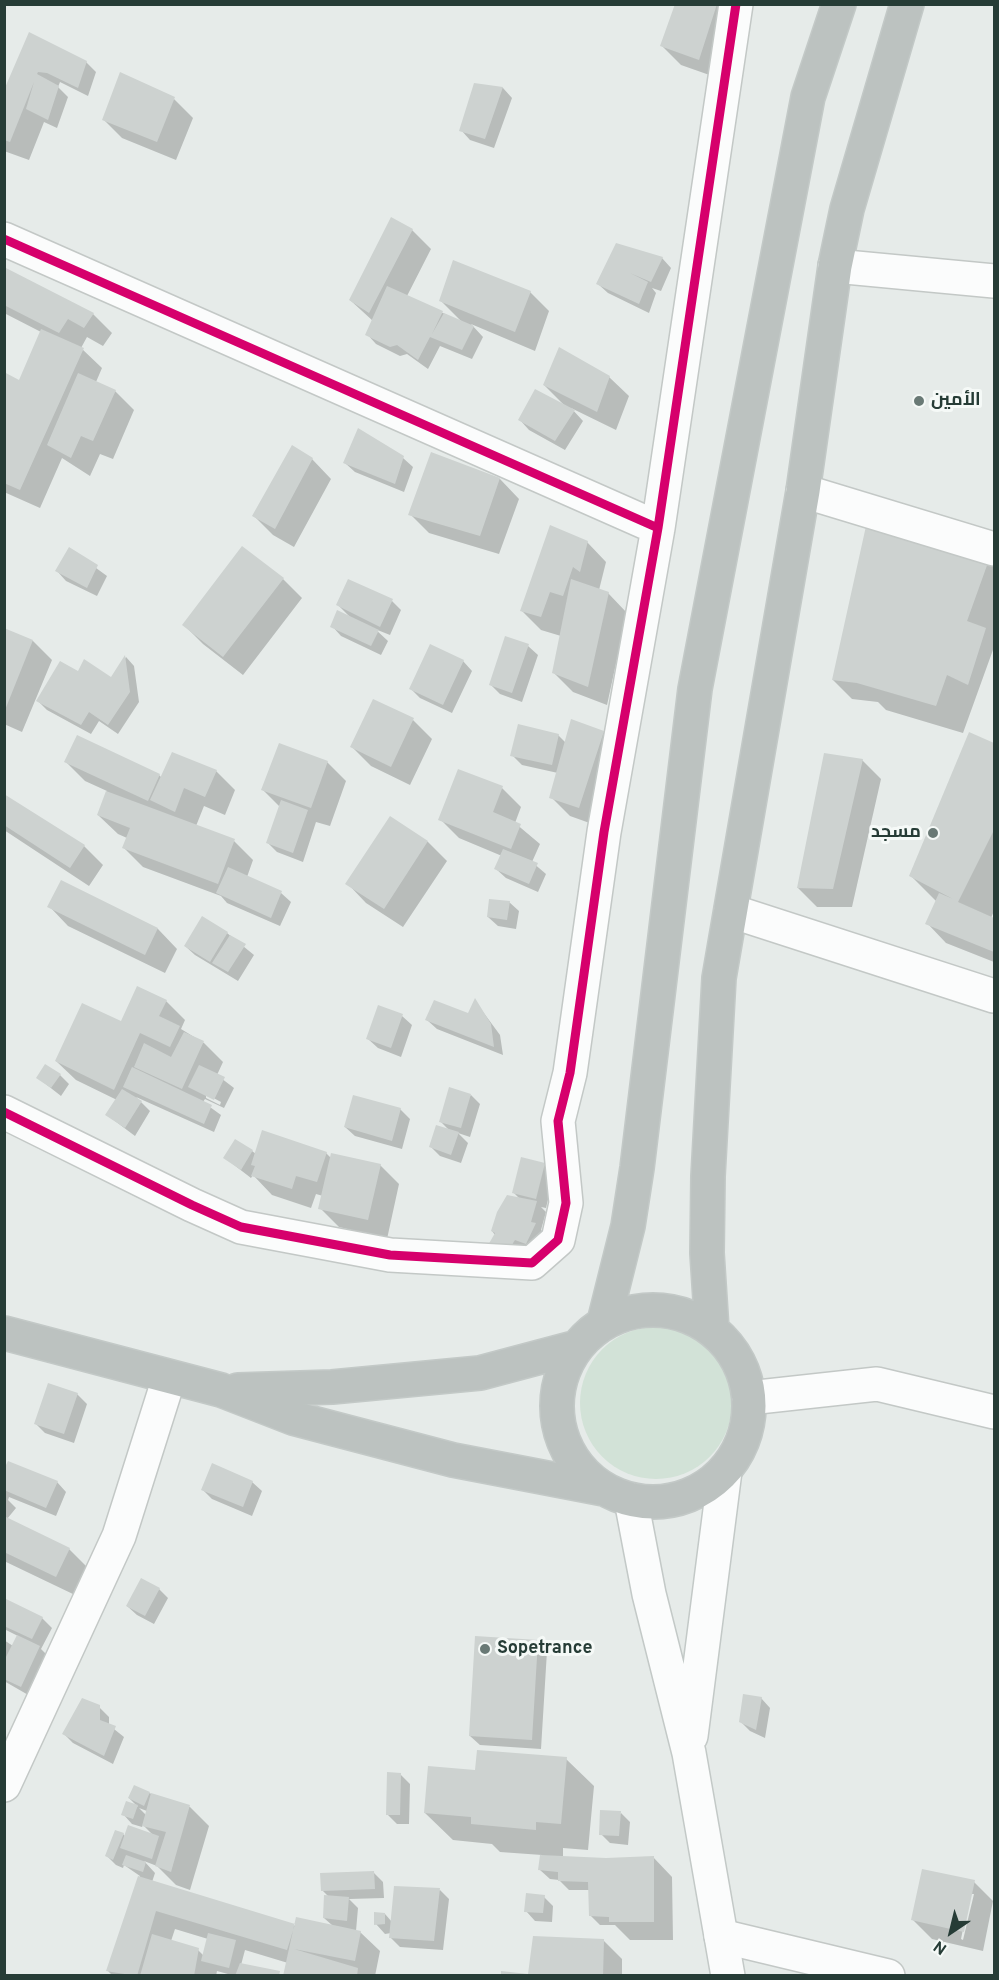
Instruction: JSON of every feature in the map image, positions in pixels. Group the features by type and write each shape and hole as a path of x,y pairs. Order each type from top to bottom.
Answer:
{"highway":[{"path":"604,1322 628,1226 637,1168 695,689 808,97 839,4"},
{"path":"712,1330 707,1253 708,1176 719,978 802,490 835,266 847,209 907,4"},
{"path":"4,1333 221,1390 293,1418 453,1460 656,1502 681,1498 705,1488 725,1471 739,1449 748,1424 749,1398 743,1372 730,1349 712,1330 687,1316 659,1310 631,1312 604,1322 574,1348 560,1377 556,1409 562,1441 579,1468 618,1494"},
{"path":"221,1390 332,1388 480,1373 574,1348"}],"street":[{"path":"4,1112 192,1205 242,1227 390,1256 532,1263 558,1240 566,1203 558,1120 570,1073 604,832 658,528 736,4"},
{"path":"4,239 658,528"},
{"path":"835,266 994,281"},
{"path":"802,490 994,549"},
{"path":"731,911 994,996"},
{"path":"4,1785 120,1536 169,1378"},
{"path":"749,1398 877,1384 994,1412"},
{"path":"689,1753 725,1471"},
{"path":"618,1494 649,1594 689,1753 729,1976"},
{"path":"721,1936 888,1976"}],"green space":[{"path":"656,1327 685,1333 710,1349 726,1374 732,1403 726,1432 710,1457 685,1473 656,1479 627,1473 602,1457 586,1432 580,1403 586,1374 602,1349 627,1333"}],"building":[{"path":"675,4 717,4 699,60 660,46"},
{"path":"29,32 87,61 78,88 47,73 38,72 37,74 59,86 48,120 26,109 34,82 10,142 4,140 4,90"},
{"path":"120,72 175,97 157,142 102,120"},
{"path":"474,83 503,87 485,139 459,131"},
{"path":"391,217 413,229 369,313 349,300"},
{"path":"616,243 663,257 651,282 630,273 648,282 639,304 596,284"},
{"path":"453,260 531,291 515,332 439,301"},
{"path":"4,267 94,313 84,328 68,319 59,333 4,305"},
{"path":"387,286 443,311 432,334 444,313 474,326 462,350 430,337 418,360 397,345 390,347 365,335"},
{"path":"41,329 84,348 20,490 4,483 4,372 19,380"},
{"path":"559,347 610,376 597,412 543,385"},
{"path":"78,373 116,390 93,441 81,436 71,458 47,445"},
{"path":"535,389 575,410 555,441 518,420"},
{"path":"358,428 404,456 395,484 343,463"},
{"path":"292,445 313,458 275,529 252,516"},
{"path":"431,452 500,478 480,536 408,515"},
{"path":"550,525 588,541 580,572 573,567 563,596 550,592 541,617 520,611"},
{"path":"866,526 990,557 967,621 986,628 968,685 947,675 936,706 857,683 832,680"},
{"path":"242,546 284,578 223,657 182,625"},
{"path":"69,547 98,565 87,588 55,571"},
{"path":"348,579 393,599 380,627 336,605"},
{"path":"571,579 609,592 588,687 552,673"},
{"path":"337,610 379,630 371,646 330,627"},
{"path":"4,628 33,640 5,710 4,710"},
{"path":"505,636 529,644 512,693 489,685"},
{"path":"430,644 464,660 443,705 409,689"},
{"path":"125,655 130,692 108,725 89,712 81,725 36,701 60,661 78,671 84,659 111,677"},
{"path":"373,699 414,718 391,767 350,747"},
{"path":"571,719 604,731 579,808 549,798"},
{"path":"518,724 559,734 552,765 510,756"},
{"path":"969,732 994,743 994,830 958,902 994,918 994,952 925,924 939,893 953,899 909,876"},
{"path":"77,735 160,774 148,801 64,762"},
{"path":"279,743 328,761 311,808 261,790"},
{"path":"172,752 217,770 205,797 184,788 175,812 150,800"},
{"path":"824,753 863,759 833,889 797,888"},
{"path":"458,769 503,786 493,812 521,824 511,849 438,820"},
{"path":"106,791 235,839 218,884 122,848 130,828 97,815"},
{"path":"4,794 85,845 70,868 4,825"},
{"path":"281,800 308,810 293,853 266,843"},
{"path":"390,816 428,841 384,909 345,884"},
{"path":"503,849 538,863 529,884 494,869"},
{"path":"228,867 282,891 271,918 216,893"},
{"path":"61,880 158,928 145,955 47,907"},
{"path":"489,899 510,901 507,920 487,917"},
{"path":"202,916 228,932 210,962 184,946"},
{"path":"230,935 246,944 228,972 212,963"},
{"path":"137,986 167,1000 159,1016 180,1026 170,1047 140,1033 114,1090 55,1061 82,1003 121,1021"},
{"path":"475,998 491,1024 494,1047 425,1020 434,1000 468,1013"},
{"path":"378,1005 403,1014 391,1048 366,1039"},
{"path":"184,1032 204,1041 182,1089 134,1067 144,1043 171,1057"},
{"path":"45,1064 61,1074 51,1088 36,1078"},
{"path":"199,1065 225,1077 214,1100 188,1087"},
{"path":"132,1067 212,1105 204,1124 123,1087"},
{"path":"449,1087 471,1094 461,1128 439,1122"},
{"path":"122,1089 142,1101 125,1128 105,1115"},
{"path":"353,1095 401,1108 392,1141 344,1127"},
{"path":"436,1125 459,1132 451,1155 429,1147"},
{"path":"262,1130 327,1152 317,1182 296,1176 292,1189 251,1176 255,1166 251,1165"},
{"path":"235,1139 253,1150 241,1170 223,1158"},
{"path":"331,1153 381,1164 368,1220 318,1209"},
{"path":"521,1157 545,1163 536,1199 512,1193"},
{"path":"507,1195 537,1201 531,1222 536,1223 526,1244 515,1240 506,1254 487,1247 495,1233 491,1231 497,1212"},
{"path":"48,1383 78,1393 64,1434 34,1424"},
{"path":"8,1461 58,1481 46,1508 4,1490 4,1469"},
{"path":"212,1463 253,1481 243,1507 201,1490"},
{"path":"4,1516 70,1548 56,1577 4,1552"},
{"path":"141,1578 160,1588 145,1616 126,1606"},
{"path":"4,1598 43,1617 32,1639 4,1626"},
{"path":"17,1635 40,1646 21,1687 4,1679 4,1661"},
{"path":"475,1636 538,1640 532,1740 469,1736"},
{"path":"743,1694 762,1697 756,1730 739,1722"},
{"path":"82,1698 100,1705 100,1720 116,1726 104,1756 62,1734"},
{"path":"477,1750 567,1757 561,1824 536,1822 536,1830 471,1824 471,1817 424,1813 428,1766 475,1770"},
{"path":"387,1772 401,1773 400,1815 386,1815"},
{"path":"134,1785 150,1792 144,1806 128,1798"},
{"path":"151,1793 190,1805 171,1872 155,1866 166,1832 142,1826"},
{"path":"126,1801 138,1805 133,1819 121,1815"},
{"path":"600,1810 621,1811 619,1836 599,1835"},
{"path":"128,1825 159,1836 152,1859 120,1848"},
{"path":"115,1830 124,1833 113,1860 105,1856"},
{"path":"126,1855 146,1862 143,1872 122,1865"},
{"path":"540,1855 606,1858 654,1856 654,1922 609,1922 609,1917 589,1916 588,1882 558,1881 558,1872 538,1870"},
{"path":"922,1869 975,1880 964,1932 911,1920"},
{"path":"374,1871 375,1889 321,1891 320,1873"},
{"path":"138,1876 295,1924 287,1950 156,1911 137,1976 106,1971"},
{"path":"394,1886 440,1888 434,1941 389,1938"},
{"path":"526,1893 545,1895 543,1913 524,1912"},
{"path":"324,1895 349,1897 347,1921 323,1918"},
{"path":"374,1912 385,1913 385,1924 374,1925"},
{"path":"296,1917 361,1931 355,1961 294,1949 358,1968 357,1976 283,1976"},
{"path":"208,1933 236,1940 229,1968 201,1961"},
{"path":"152,1934 199,1948 194,1976 140,1976"},
{"path":"533,1936 604,1939 603,1976 501,1976 501,1971 528,1974"},
{"path":"240,1963 280,1971 279,1976 235,1976"}],"cycle path":[{"path":"4,1112 241,1227 390,1255 532,1263 558,1240 566,1203 558,1121 570,1073 604,832 658,528 736,4"},
{"path":"4,239 658,528"}],"place":[{"name":"الأمين","path":"919,401"},
{"name":"مسجد","path":"933,833"},
{"name":"Sopetrance","path":"485,1649"}]}
